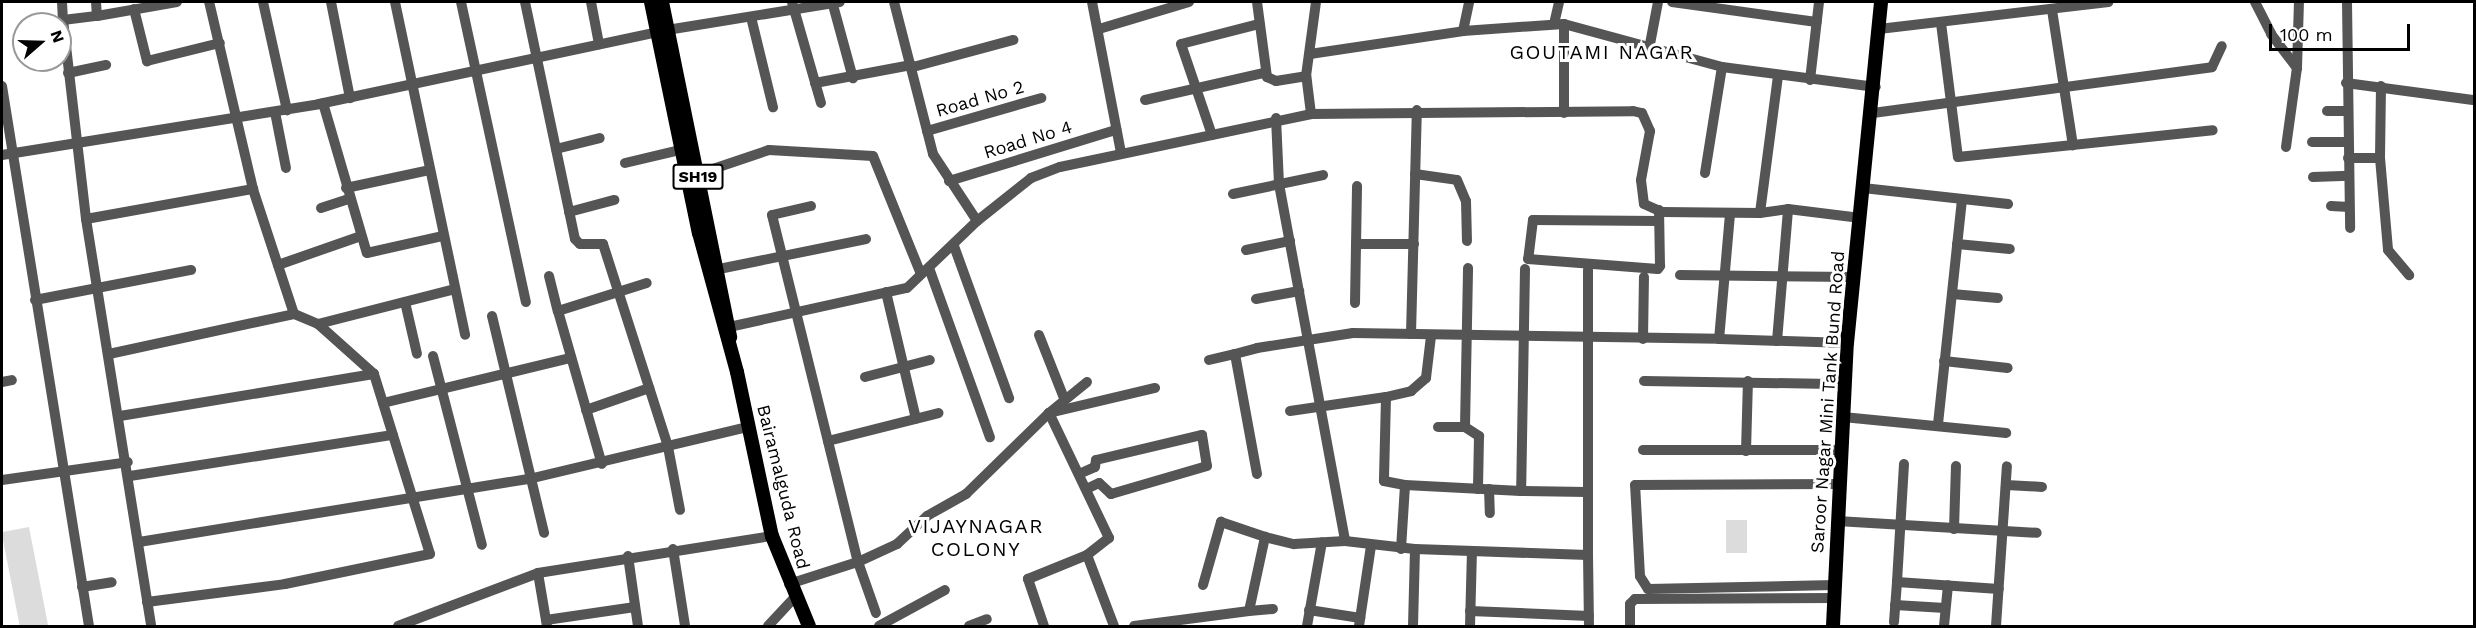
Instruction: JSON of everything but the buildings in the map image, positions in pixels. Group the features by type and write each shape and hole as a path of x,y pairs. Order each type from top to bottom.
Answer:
{"main road":[{"name":"Bairamalguda Road","path":"651,2 662,31 698,174 719,269 731,353"},
{"name":"Bairamalguda Road","path":"662,2 662,31 681,150 731,353 772,536 794,598 809,627"},
{"name":"Saroor Nagar Mini Tank Bund Road","path":"1833,627 1846,343 1876,87 1881,2"}],"street":[{"path":"96,2 97,16"},
{"path":"72,19 169,2"},
{"path":"209,2 253,189 294,314"},
{"path":"263,2 287,110"},
{"path":"331,2 350,98"},
{"path":"394,2 465,335"},
{"path":"461,2 526,302"},
{"path":"525,2 577,242 602,242 668,447 680,510"},
{"path":"591,2 599,44"},
{"path":"894,2 927,131 949,181 977,221"},
{"path":"1092,2 1121,153"},
{"path":"1099,29 1189,2"},
{"path":"1257,2 1264,73"},
{"path":"1311,114 1306,76 1316,2"},
{"path":"1463,31 1469,2"},
{"path":"1559,2 1564,113"},
{"path":"1650,44 1659,2"},
{"path":"1672,2 1721,6 1817,22"},
{"path":"1810,80 1819,2"},
{"path":"1879,29 2108,2"},
{"path":"2255,2 2271,34 2297,68"},
{"path":"2286,147 2297,68 2299,2"},
{"path":"2348,2 2345,111 2350,228"},
{"path":"6,155 76,146 235,116 287,110 411,86 662,31 751,18 793,6 837,3 853,78"},
{"path":"793,6 821,103"},
{"path":"130,7 147,61 220,43"},
{"path":"2052,10 2073,145"},
{"path":"751,18 773,107"},
{"path":"1941,23 1958,157 2213,130"},
{"path":"1212,135 1194,85 1184,40 1259,24"},
{"path":"1310,54 1463,31 1559,24 1650,44 1722,67 1876,87"},
{"path":"815,83 912,66 1013,40"},
{"path":"1873,113 2215,66 2222,46"},
{"path":"106,65 68,73 86,219 128,462 151,627"},
{"path":"1705,173 1722,67"},
{"path":"1144,100 1194,85 1264,73 1276,81 1306,76"},
{"path":"1760,213 1778,76"},
{"path":"2346,83 2473,100"},
{"path":"2,86 6,155 35,300 89,627"},
{"path":"2381,86 2380,158 2389,255 2409,275"},
{"name":"Road No 2","path":"927,131 1041,99"},
{"path":"323,103 347,193 367,253 443,236"},
{"path":"1410,334 1417,110"},
{"path":"729,327 908,288 954,246 977,221 1031,178 1121,153 1212,135 1276,118 1311,114 1417,110 1642,113 1650,131 1641,180 1652,214 1658,269 1528,259 1533,220 1652,214 1760,213 1788,209 1860,218"},
{"path":"2327,111 2345,111"},
{"path":"275,112 286,168"},
{"path":"1276,118 1279,184 1307,338 1323,405 1345,541"},
{"name":"Road No 4","path":"949,181 1116,130"},
{"path":"556,149 600,138"},
{"path":"2312,142 2347,142"},
{"path":"626,163 681,150"},
{"path":"698,174 769,150 873,156 925,271 990,437"},
{"path":"2348,158 2380,158"},
{"path":"321,207 347,193 429,170"},
{"path":"1415,174 1457,180 1466,201 1467,241"},
{"path":"1233,194 1323,175"},
{"path":"2313,177 2349,176"},
{"path":"1355,303 1357,186"},
{"path":"1863,188 2008,204"},
{"path":"86,219 253,189"},
{"path":"569,212 614,200"},
{"path":"1938,424 1962,200"},
{"path":"811,206 772,215 794,313 858,562 876,613"},
{"path":"2331,207 2349,207"},
{"path":"1777,341 1780,274 1788,209"},
{"path":"1719,339 1730,214"},
{"path":"278,265 362,236"},
{"path":"719,269 782,258 866,238"},
{"path":"1246,250 1290,241"},
{"path":"1356,244 1414,244"},
{"path":"1957,244 2010,249"},
{"path":"954,246 1009,398"},
{"path":"1465,427 1468,268"},
{"path":"1521,491 1525,269"},
{"path":"35,300 97,291 191,270"},
{"path":"1470,611 1589,621 1588,270"},
{"path":"1680,275 1723,277 1780,274 1852,277"},
{"path":"549,276 603,464"},
{"path":"1643,339 1644,277"},
{"path":"558,311 647,283"},
{"path":"318,324 455,289"},
{"path":"1256,299 1299,291"},
{"path":"886,292 916,419"},
{"path":"1952,294 1998,298"},
{"path":"405,302 417,354"},
{"path":"109,354 294,314 318,324 374,374 430,548 423,559 147,602"},
{"path":"492,316 533,478 544,534"},
{"path":"1039,334 1064,398"},
{"path":"1209,360 1307,338 1410,334 1467,338 1719,339 1846,343"},
{"path":"1290,411 1386,397 1411,391 1426,378 1431,336"},
{"path":"1235,354 1257,474"},
{"path":"434,357 471,490 482,545"},
{"path":"383,403 571,358"},
{"path":"865,377 930,360"},
{"path":"1944,361 2008,368"},
{"path":"120,416 374,374"},
{"path":"1644,381 1845,384"},
{"path":"1746,451 1748,381"},
{"path":"789,584 858,562 897,544 927,516 966,494 1064,398 1087,382"},
{"path":"586,410 649,388"},
{"path":"1049,413 1155,388"},
{"path":"1386,397 1384,481 1405,486 1587,492"},
{"path":"828,441 939,413"},
{"path":"1044,627 1028,579 1087,555 1109,538 1049,413"},
{"path":"1843,417 1938,424 2006,433"},
{"path":"139,542 414,497 471,490 603,464 747,427"},
{"path":"1438,427 1465,427 1479,436 1484,489 1490,513"},
{"path":"130,476 393,435"},
{"path":"1078,474 1094,468 1096,460 1202,435 1207,466 1111,494 1099,483 1086,489"},
{"path":"1643,450 1841,450"},
{"path":"2,480 128,462"},
{"path":"1894,622 1904,464"},
{"path":"1954,529 1956,466"},
{"path":"1996,627 2007,466"},
{"path":"1835,592 1648,589 1640,576 1635,485 1838,484"},
{"path":"2006,485 2042,487"},
{"path":"1401,549 1405,486"},
{"path":"1837,521 2037,533"},
{"path":"1203,585 1221,522 1294,544 1345,541 1401,549 1588,555"},
{"path":"398,627 421,624 538,573 628,556 772,536"},
{"path":"1249,611 1265,537"},
{"path":"1307,627 1322,542"},
{"path":"1309,610 1360,622 1371,546"},
{"path":"673,549 685,627"},
{"path":"1413,627 1415,549"},
{"path":"1470,627 1472,552"},
{"path":"1087,555 1114,627"},
{"path":"628,556 638,627"},
{"path":"538,573 547,624 635,607"},
{"path":"82,587 112,582"},
{"path":"1897,582 1999,589"},
{"path":"1944,627 1948,585"},
{"path":"879,627 945,590"},
{"path":"1630,627 1630,604 1635,599 1835,592"},
{"path":"768,627 794,598"},
{"path":"1895,606 1945,608"},
{"path":"1134,627 1182,624 1249,611 1273,609"},
{"path":"969,627 987,620"}],"shaded area":[{"path":"1726,520 1747,520 1747,553 1726,553"},
{"path":"29,527 48,626 20,626 2,532"}],"district":[{"name":"GOUTAMI NAGAR","path":"1602,52"},
{"name":"VIJAYNAGAR COLONY","path":"976,538"}]}
